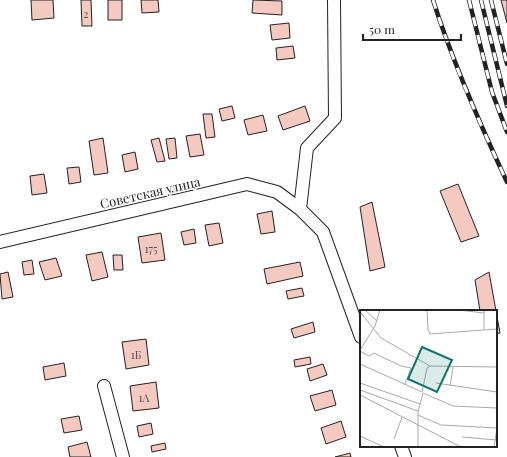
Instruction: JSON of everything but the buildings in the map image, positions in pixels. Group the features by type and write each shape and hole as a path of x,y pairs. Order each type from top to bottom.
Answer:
{"street":[{"path":"300,210 307,148 335,118 334,0"},
{"name":"Советская улица","path":"0,242 247,184 277,192 300,210 323,232 360,334"},
{"path":"104,386 123,457"},
{"path":"401,447 405,457"}],"railway":[{"path":"433,0 449,47 467,92 507,182"},
{"path":"469,0 492,92 507,132"},
{"path":"481,0 507,106"},
{"path":"491,0 507,64"}]}
